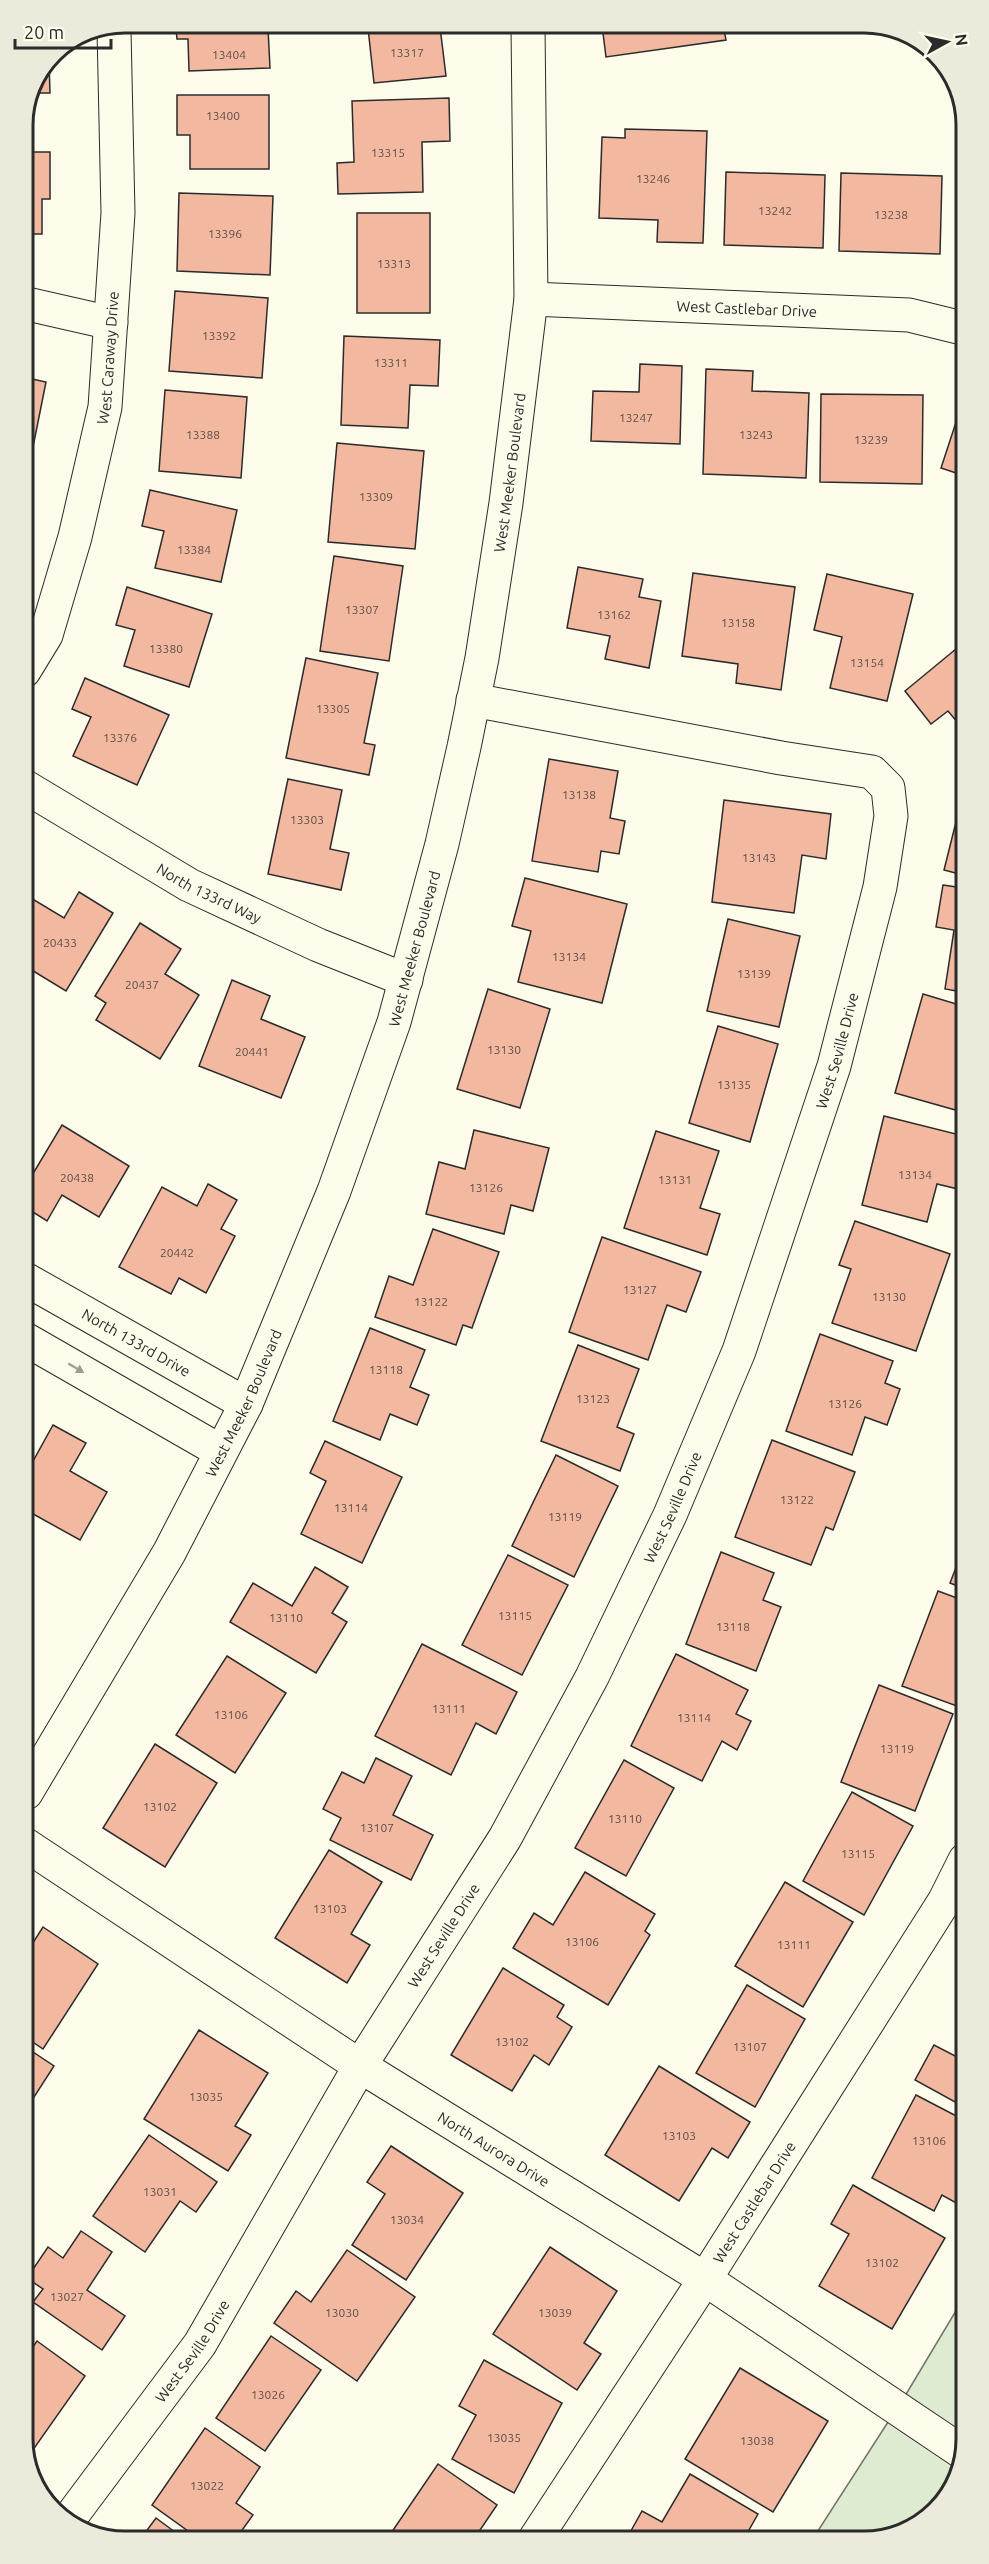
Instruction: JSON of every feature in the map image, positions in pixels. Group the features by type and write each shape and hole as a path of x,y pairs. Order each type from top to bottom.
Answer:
{"street":[{"name":"West Meeker Boulevard","path":"33,1781 169,1553 246,1404 334,1191 394,1022 406,980 442,844 473,700 506,503 531,298 528,33"},
{"name":"West Caraway Drive","path":"33,656 46,635 75,537 105,407 118,213 114,34"},
{"name":"West Castlebar Drive","path":"531,298 909,315 956,326"},
{"path":"33,305 111,323"},
{"name":"West Seville Drive","path":"73,2514 200,2344 360,2066 505,1838 592,1677 670,1515 739,1351 834,1066 880,887 891,816 888,788 872,772 780,758 473,700"},
{"name":"North 133rd Way","path":"33,791 189,885 318,945 406,980"},
{"name":"North 133rd Drive","path":"33,1284 246,1404"},
{"path":"33,1344 220,1451"},
{"name":"North Aurora Drive","path":"33,1849 360,2066 705,2279 955,2447"},
{"name":"West Castlebar Drive","path":"540,2531 705,2279 945,1900 956,1878"}],"green space":[{"path":"956,2311 955,2451 949,2474 940,2490 920,2512 893,2526 864,2531 818,2531 908,2391"}],"building":[{"path":"176,33 268,33 270,68 189,71 188,39 177,39"},
{"path":"369,33 441,33 446,76 374,83"},
{"path":"603,33 725,33 726,40 606,57"},
{"path":"49,73 50,93 39,93"},
{"path":"177,95 269,95 269,169 190,169 190,135 177,135"},
{"path":"449,98 450,141 422,142 423,192 338,194 337,163 354,162 352,101"},
{"path":"625,129 707,131 703,243 657,242 658,220 599,218 602,137 625,138"},
{"path":"33,152 50,152 50,199 42,199 42,234 33,234"},
{"path":"726,172 825,175 823,248 724,245"},
{"path":"841,173 942,176 940,254 839,251"},
{"path":"179,193 273,196 270,275 177,271"},
{"path":"357,213 430,213 430,313 357,313"},
{"path":"175,291 268,298 262,378 169,371"},
{"path":"344,336 440,340 438,386 410,385 408,428 341,425"},
{"path":"640,364 682,366 680,444 591,441 593,391 639,392"},
{"path":"706,369 753,371 752,391 809,393 806,478 703,474"},
{"path":"33,379 46,382 33,447"},
{"path":"165,390 247,397 241,478 159,471"},
{"path":"821,394 923,395 922,484 820,482"},
{"path":"956,422 956,473 941,468"},
{"path":"337,443 424,451 415,549 328,542"},
{"path":"150,490 237,510 221,582 155,568 164,531 142,526"},
{"path":"334,556 403,566 389,661 320,651"},
{"path":"578,567 643,579 639,597 661,601 649,668 605,659 610,636 567,628"},
{"path":"693,573 795,587 781,690 736,683 738,664 682,656"},
{"path":"827,574 913,594 887,701 830,688 842,637 814,630"},
{"path":"127,587 212,614 189,687 124,666 135,630 116,625"},
{"path":"956,649 956,721 948,711 931,724 905,691"},
{"path":"306,658 378,673 364,743 375,745 369,775 286,758"},
{"path":"85,678 169,715 137,785 73,756 91,717 72,709"},
{"path":"549,759 618,771 610,818 625,821 619,854 601,851 598,872 532,861"},
{"path":"288,779 342,790 330,849 349,853 341,890 268,874"},
{"path":"724,800 831,814 826,859 802,855 794,913 712,902"},
{"path":"956,822 956,873 944,870"},
{"path":"525,878 627,904 602,1003 518,982 531,931 512,926"},
{"path":"943,885 956,887 956,991 945,989 954,930 936,927"},
{"path":"79,892 113,913 66,991 33,971 33,899 64,918"},
{"path":"728,919 800,936 779,1027 707,1011"},
{"path":"140,923 181,949 165,974 199,995 160,1059 96,1020 106,1003 95,996"},
{"path":"232,980 270,996 261,1019 305,1037 281,1098 199,1066"},
{"path":"488,989 550,1009 520,1108 457,1089"},
{"path":"923,994 956,1004 956,1110 895,1093"},
{"path":"718,1026 778,1044 750,1142 689,1123"},
{"path":"884,1116 956,1134 956,1189 937,1184 927,1222 862,1205"},
{"path":"62,1125 129,1166 99,1217 62,1195 47,1221 33,1212 33,1174"},
{"path":"474,1130 549,1148 533,1211 511,1205 504,1234 426,1214 439,1162 465,1169"},
{"path":"656,1131 719,1151 700,1208 720,1214 707,1255 624,1228"},
{"path":"208,1184 237,1200 221,1229 235,1236 206,1293 179,1278 171,1294 119,1267 162,1187 197,1206"},
{"path":"855,1221 950,1254 916,1351 832,1323 851,1269 839,1265"},
{"path":"433,1229 499,1252 472,1328 463,1325 456,1345 375,1317 389,1276 413,1285"},
{"path":"602,1237 701,1272 686,1312 667,1305 648,1360 569,1332"},
{"path":"370,1328 425,1350 410,1387 429,1395 417,1425 390,1414 380,1440 333,1421"},
{"path":"820,1334 893,1361 885,1383 900,1389 887,1425 865,1417 852,1455 786,1431"},
{"path":"578,1345 639,1369 617,1427 634,1434 620,1471 541,1441"},
{"path":"53,1425 86,1443 70,1471 107,1492 80,1540 33,1514 33,1461"},
{"path":"772,1440 855,1472 833,1530 826,1527 811,1565 735,1537"},
{"path":"325,1441 402,1477 362,1563 301,1534 326,1481 310,1473"},
{"path":"556,1455 618,1486 574,1577 512,1546"},
{"path":"721,1552 774,1573 763,1600 781,1607 756,1671 686,1644"},
{"path":"508,1555 568,1585 522,1675 462,1645"},
{"path":"315,1567 348,1587 332,1613 347,1622 316,1673 230,1622 253,1583 292,1606"},
{"path":"956,1568 956,1585 950,1583"},
{"path":"938,1591 956,1598 956,1706 902,1686"},
{"path":"422,1644 517,1692 496,1734 476,1723 451,1775 375,1736"},
{"path":"676,1654 748,1690 736,1714 751,1721 737,1750 722,1741 702,1781 631,1746"},
{"path":"227,1656 286,1693 235,1773 176,1735"},
{"path":"879,1685 953,1714 915,1811 841,1782"},
{"path":"155,1744 217,1783 165,1867 103,1828"},
{"path":"376,1758 412,1776 393,1815 433,1835 411,1880 330,1840 341,1818 323,1809 342,1772 364,1783"},
{"path":"624,1760 674,1788 626,1876 575,1848"},
{"path":"852,1792 913,1826 864,1915 803,1881"},
{"path":"329,1850 382,1882 351,1934 370,1945 347,1983 275,1938"},
{"path":"585,1872 655,1914 645,1931 650,1935 608,2005 513,1948 534,1913 553,1925"},
{"path":"785,1882 853,1922 803,2007 735,1966"},
{"path":"43,1927 98,1964 43,2049 33,2042 33,1943"},
{"path":"503,1968 564,2005 557,2017 572,2027 549,2065 534,2055 512,2091 451,2055"},
{"path":"747,1985 805,2019 755,2107 696,2073"},
{"path":"199,2030 268,2073 235,2126 251,2135 228,2171 144,2119"},
{"path":"934,2045 956,2056 956,2103 915,2080"},
{"path":"33,2052 54,2066 33,2099"},
{"path":"659,2066 750,2122 728,2158 712,2148 679,2201 605,2155"},
{"path":"916,2095 956,2116 956,2203 942,2195 934,2211 872,2178"},
{"path":"149,2135 217,2182 196,2212 180,2201 145,2252 93,2216"},
{"path":"391,2146 463,2193 406,2280 352,2245 385,2194 367,2182"},
{"path":"853,2185 945,2238 892,2329 819,2286 849,2234 831,2224"},
{"path":"81,2231 112,2252 87,2290 125,2316 102,2350 33,2302 43,2289 33,2282 33,2269 48,2247 63,2258"},
{"path":"550,2247 617,2291 584,2343 601,2354 577,2390 493,2334"},
{"path":"347,2250 415,2297 357,2381 274,2323 296,2291 311,2302"},
{"path":"271,2336 321,2370 265,2451 216,2418"},
{"path":"37,2341 85,2376 34,2448 33,2439 33,2347"},
{"path":"484,2360 562,2403 514,2493 452,2459 476,2415 459,2406"},
{"path":"740,2368 828,2421 773,2512 685,2459"},
{"path":"205,2428 260,2467 236,2503 253,2515 241,2531 188,2531 152,2505"},
{"path":"438,2464 497,2505 479,2531 392,2531"},
{"path":"690,2474 758,2514 748,2531 631,2531 642,2511 662,2522"},
{"path":"156,2518 174,2531 146,2531"}]}
